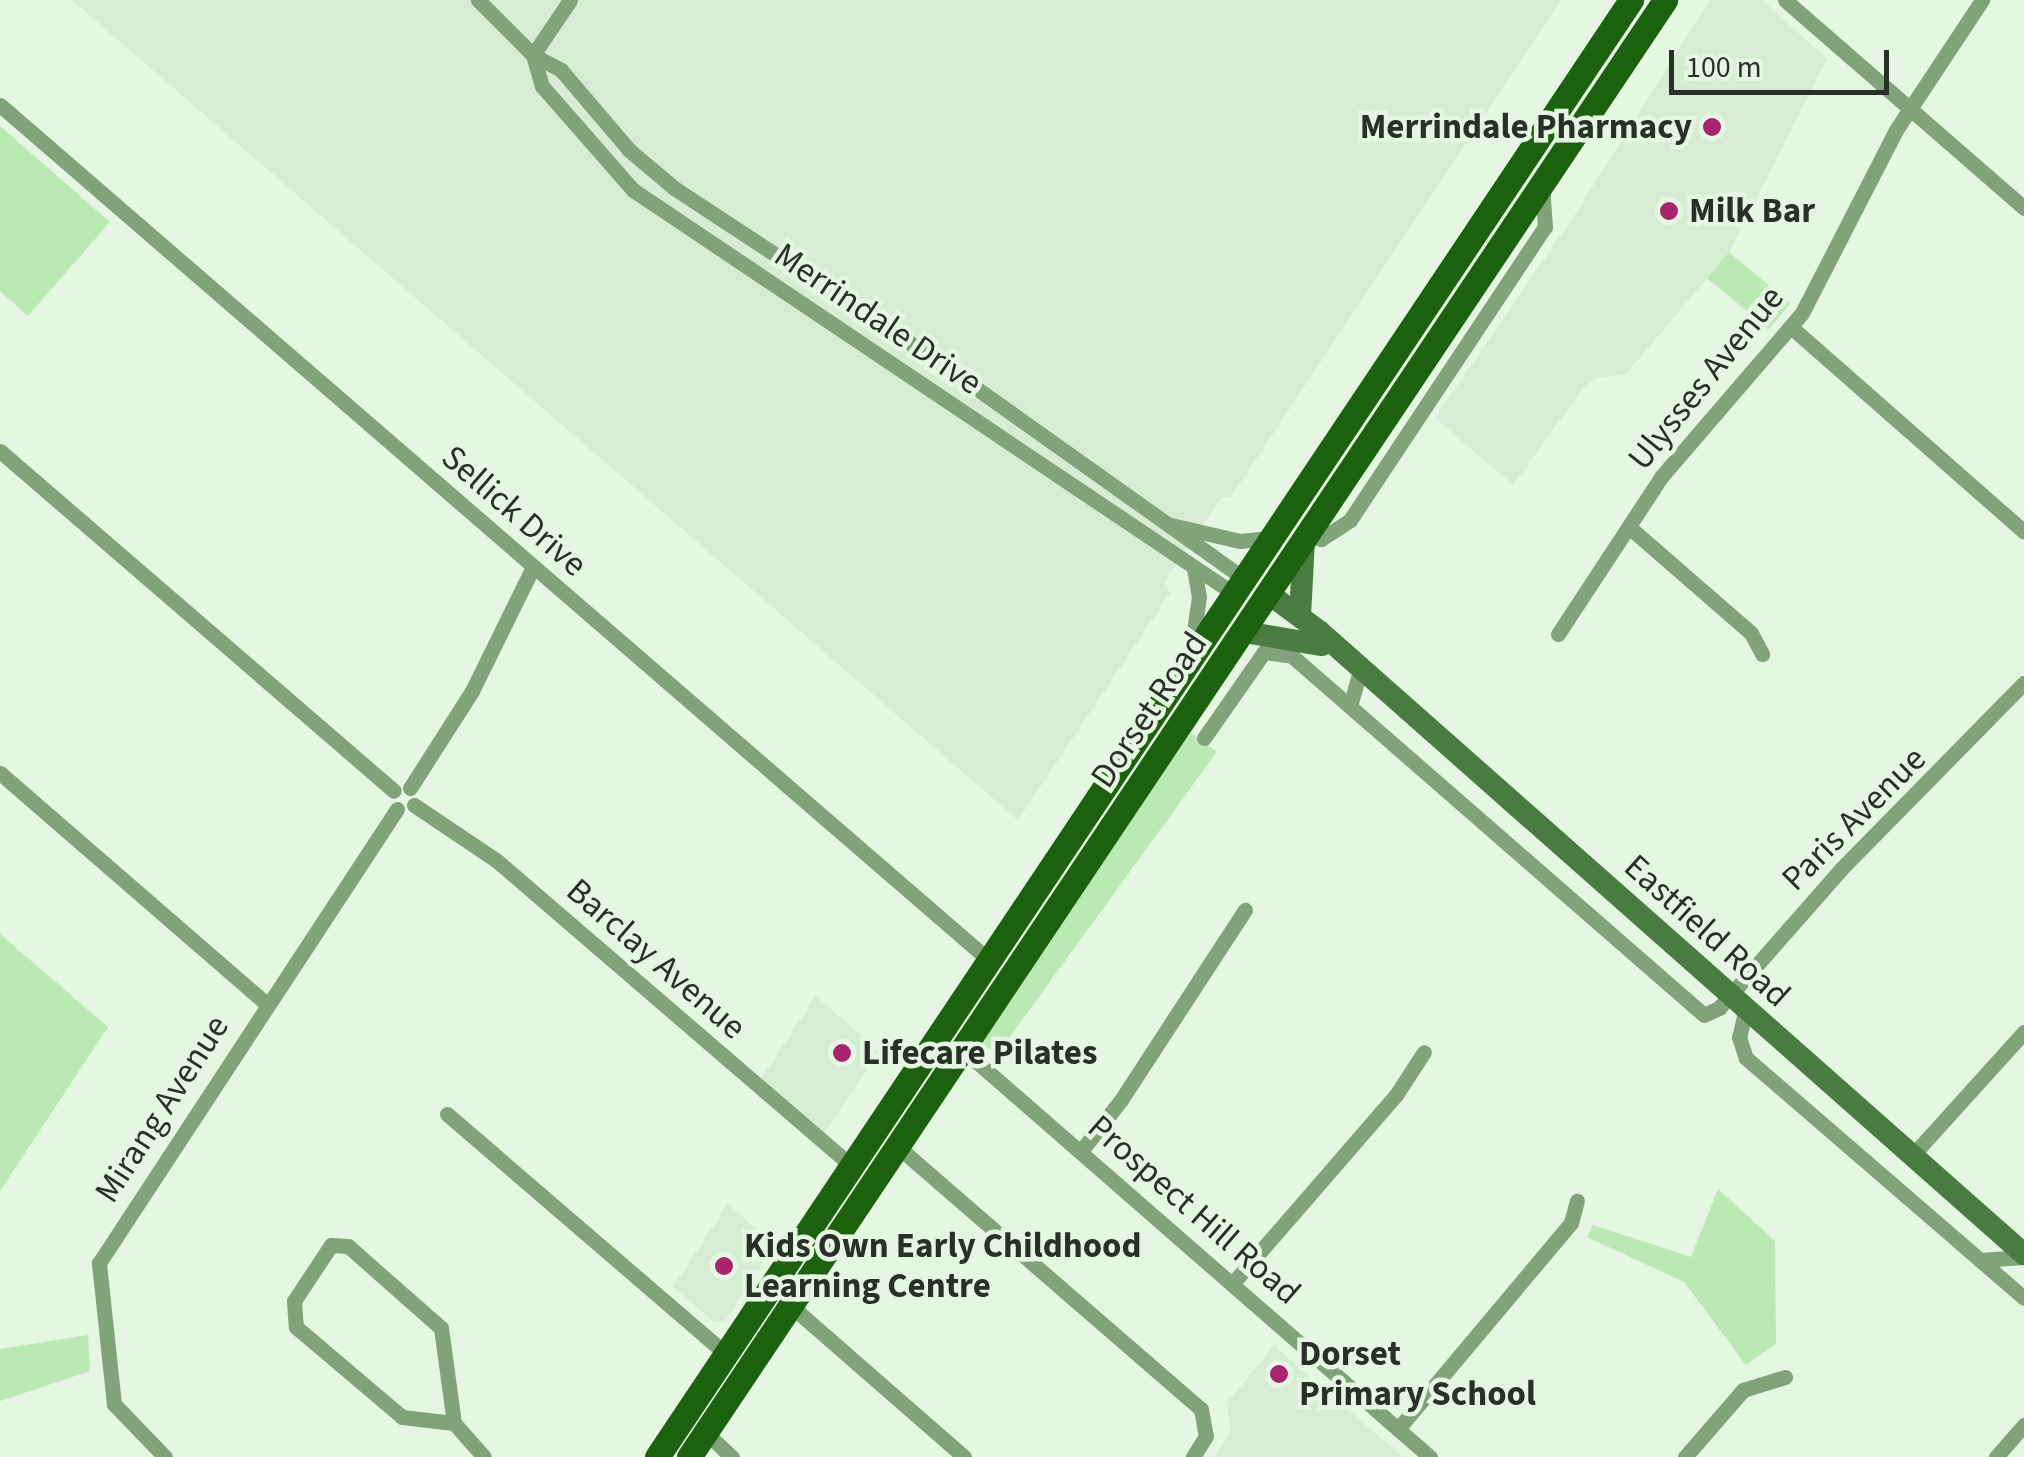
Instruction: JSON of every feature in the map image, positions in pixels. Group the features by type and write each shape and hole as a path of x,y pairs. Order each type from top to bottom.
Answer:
{"main road":[{"name":"Dorset Road","path":"689,1457 962,1049 1001,968 1189,660 1632,0"},
{"name":"Dorset Road","path":"657,1457 852,1166 1244,632 1664,0"},
{"path":"1538,140 1561,155"},
{"path":"1300,616 1305,536"},
{"name":"Eastfield Road","path":"1238,585 1353,664"},
{"name":"Eastfield Road","path":"1263,600 1300,616 2024,1255"},
{"path":"1244,632 1322,645"},
{"path":"768,1290 790,1305"}],"street":[{"name":"Merrindale Drive","path":"478,0 533,55 562,70 630,150 674,188 985,394 1162,523 1238,585"},
{"path":"533,55 570,0"},
{"path":"1785,0 2024,208"},
{"name":"Ulysses Avenue","path":"1558,634 1678,455 1791,327 1910,108 1982,0"},
{"name":"Merrindale Drive","path":"533,55 542,86 633,190 1194,568 1238,585"},
{"name":"Sellick Drive","path":"0,104 1001,968"},
{"path":"833,325 848,302"},
{"path":"1791,327 2024,532"},
{"path":"970,416 985,394"},
{"path":"0,451 402,790 406,807"},
{"path":"1162,523 1240,542 1270,538"},
{"path":"1629,527 1751,633 1762,654"},
{"path":"402,790 472,692 534,567"},
{"path":"1189,660 1199,597 1194,568"},
{"path":"1204,738 1256,661 1274,650 1292,656 1690,1009 1709,1014 1737,1005 1746,1058 2024,1298"},
{"path":"1350,706 1353,664"},
{"name":"Paris Avenue","path":"1737,1005 1841,869 2024,683"},
{"path":"0,773 268,1004"},
{"name":"Mirang Avenue","path":"165,1457 114,1404 96,1273 268,1004 406,807"},
{"name":"Barclay Avenue","path":"406,807 496,860 852,1166"},
{"path":"1080,1151 1121,1100 1245,910"},
{"path":"1911,1156 2024,1032"},
{"name":"Prospect Hill Road","path":"962,1049 1430,1457"},
{"path":"1232,1283 1396,1095 1424,1052"},
{"path":"447,1114 726,1354"},
{"path":"897,1146 1201,1410 1206,1436 1193,1457"},
{"path":"1398,1429 1572,1222 1577,1201"},
{"path":"454,1422 402,1417 296,1327 294,1302 331,1245 348,1246 441,1328 454,1422 484,1457"},
{"path":"1980,1260 2024,1255"},
{"path":"790,1305 964,1457"},
{"path":"1685,1457 1743,1390 1785,1377"},
{"path":"1996,1457 2024,1425"},
{"path":"705,1432 732,1457"}],"shaded area":[{"path":"72,0 1561,0 1231,497 1222,497 1165,581 1170,593 1018,820"},
{"path":"1710,0 1762,0 1827,59 1729,252 1626,374 1596,378 1584,387 1513,485 1435,418 1574,216"},
{"path":"816,996 879,1051 824,1133 761,1079"},
{"name":"Kids Own Early Childhood Learning Centre","path":"728,1204 775,1245 725,1321 714,1322 673,1287"},
{"name":"Dorset Primary School","path":"1274,1346 1403,1457 1214,1457 1231,1432 1227,1403"}],"green space":[{"path":"0,126 110,222 28,316 0,291"},
{"path":"1729,252 1790,303 1768,329 1707,278"},
{"path":"1191,733 1217,752 997,1054 971,1036"},
{"path":"0,934 108,1027 0,1191"},
{"path":"1718,1189 1775,1241 1776,1344 1746,1365 1684,1282 1587,1237 1593,1225 1691,1257"},
{"path":"88,1335 90,1371 0,1401 0,1349"}],"place":[{"name":"Merrindale Pharmacy","path":"1712,127"},
{"name":"Milk Bar","path":"1669,211"},
{"name":"Lifecare Pilates","path":"842,1053"},
{"name":"Kids Own Early Childhood Learning Centre","path":"724,1266"},
{"name":"Dorset Primary School","path":"1279,1374"}]}
